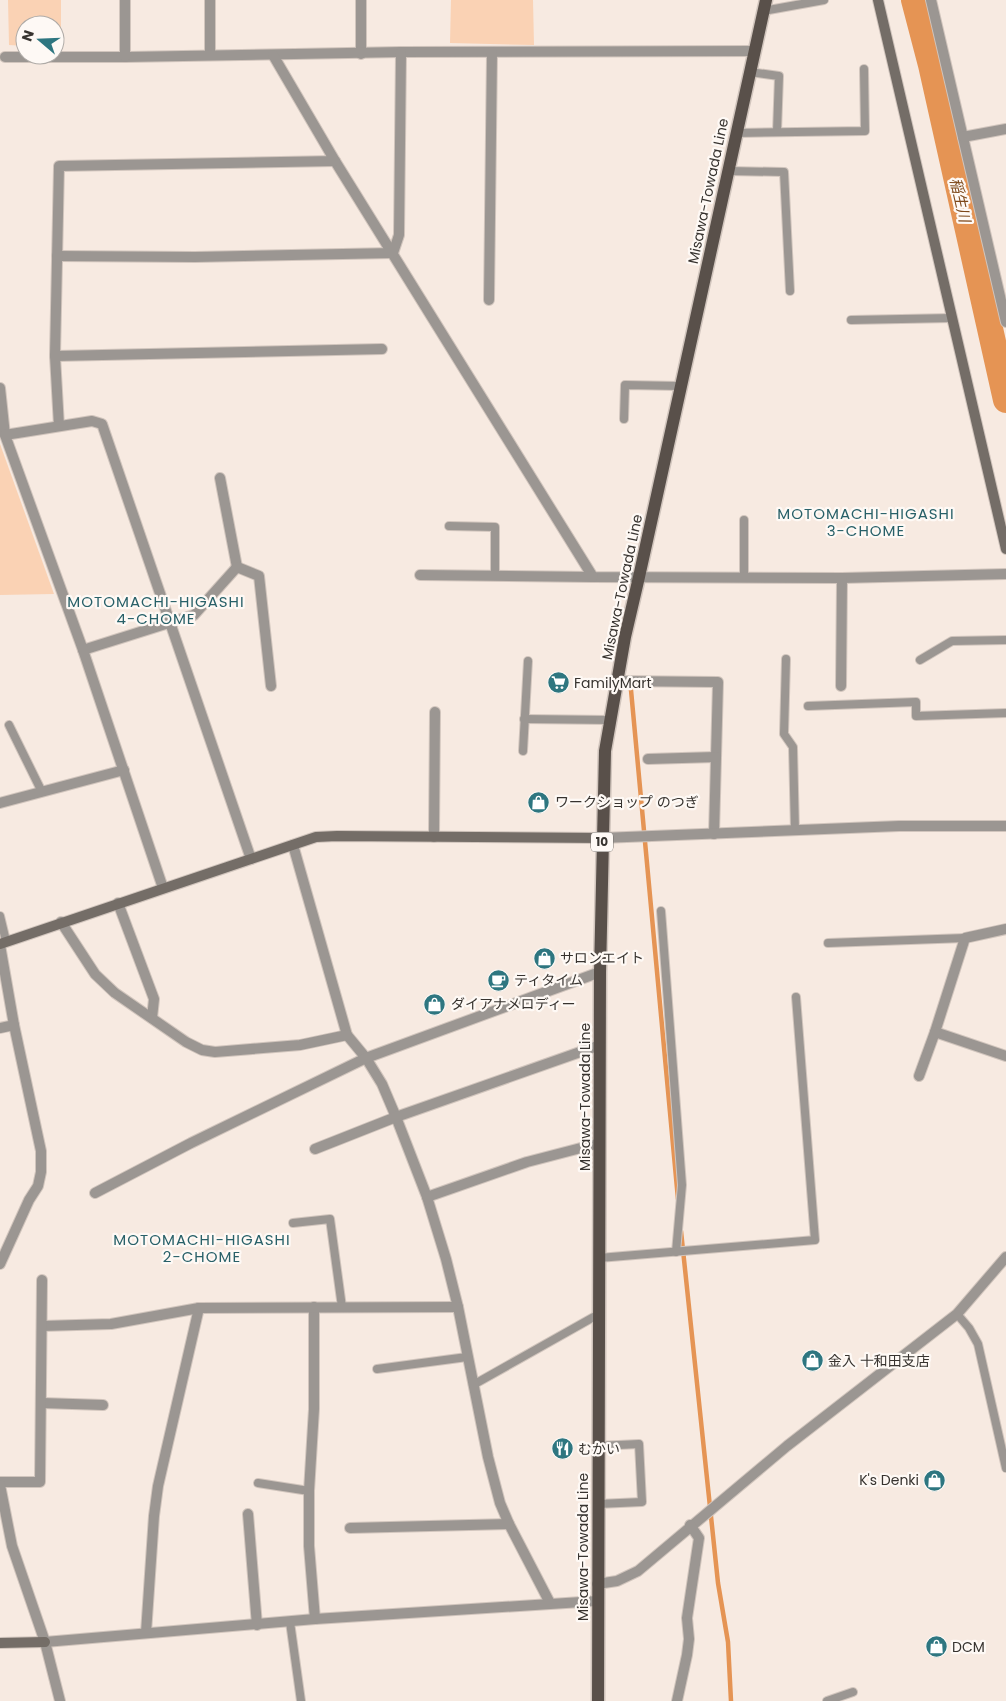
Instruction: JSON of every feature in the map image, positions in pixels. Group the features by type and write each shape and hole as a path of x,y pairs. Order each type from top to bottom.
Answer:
{"main road":[{"name":"Misawa-Towada Line","path":"598,1701 600,972 605,751 616,682 764,5"}],"street":[{"path":"124,57 125,0"},
{"path":"210,0 210,55"},
{"path":"361,0 361,54"},
{"path":"878,0 1006,549"},
{"path":"931,0 1006,322"},
{"path":"5,56 124,57 401,52 754,51"},
{"path":"393,253 399,235 401,52"},
{"path":"489,300 492,52"},
{"path":"273,55 335,161 593,577"},
{"path":"963,137 1006,129"},
{"path":"59,426 55,356 59,166 335,161"},
{"path":"57,256 195,257 393,253"},
{"path":"55,356 382,350"},
{"path":"0,388 5,435 83,650 163,888"},
{"path":"5,435 92,421 102,424 251,858"},
{"path":"220,478 237,567"},
{"path":"83,650 194,616 237,567"},
{"path":"237,567 259,576 271,686"},
{"path":"420,575 842,578 1006,574"},
{"path":"841,686 842,578"},
{"path":"616,682 718,682 714,834"},
{"path":"434,837 435,712"},
{"path":"648,759 716,757"},
{"path":"0,803 124,770"},
{"path":"0,1264 29,1200 38,1186 42,1151 14,1025 2,943 251,858 323,836 602,838 899,826 1006,826"},
{"path":"293,845 347,1035 366,1058 382,1084 427,1197 458,1307 490,1466 500,1503 550,1603"},
{"path":"118,903 154,999 152,1018"},
{"path":"62,922 95,974 115,993 186,1042 202,1050 215,1052 300,1045 347,1035"},
{"path":"919,1076 966,938 1006,929"},
{"path":"95,1193 191,1143 366,1058 600,972"},
{"path":"0,1028 14,1025"},
{"path":"934,1032 1006,1056"},
{"path":"315,1149 396,1117 600,1045"},
{"path":"427,1197 527,1162 600,1143"},
{"path":"598,1584 617,1581 638,1570 690,1525 810,1428 957,1314 1006,1257"},
{"path":"42,1280 40,1482 0,1483 12,1546 45,1642 60,1701"},
{"path":"314,1307 314,1409 308,1546 315,1619"},
{"path":"42,1326 111,1324 199,1308 458,1307"},
{"path":"146,1633 154,1516 158,1486 199,1308"},
{"path":"42,1403 103,1405"},
{"path":"248,1514 257,1625"},
{"path":"350,1528 509,1524"},
{"path":"677,1701 687,1655 689,1639 688,1604 699,1538 690,1525"},
{"path":"0,1643 45,1642 315,1619 597,1601"}],"lane":[{"path":"764,5 824,0"},
{"path":"736,133 865,132 864,69"},
{"path":"750,72 779,76 777,132"},
{"path":"728,171 784,172 790,291"},
{"path":"851,320 952,318"},
{"path":"624,419 625,385 680,386"},
{"path":"744,520 744,578"},
{"path":"449,526 495,527 496,576"},
{"path":"920,660 952,641 1006,640"},
{"path":"786,659 784,734 794,747 795,831"},
{"path":"523,751 528,662"},
{"path":"808,706 916,702 916,716 1006,713"},
{"path":"524,719 610,720"},
{"path":"9,725 42,792"},
{"path":"661,911 682,1185 676,1252"},
{"path":"0,916 2,943"},
{"path":"828,943 966,938"},
{"path":"599,1258 816,1240 796,997"},
{"path":"294,1223 330,1219 342,1307"},
{"path":"473,1385 599,1314"},
{"path":"957,1314 969,1328 978,1344 1006,1468"},
{"path":"377,1369 468,1357"},
{"path":"598,1446 639,1444 642,1502 598,1504"},
{"path":"258,1483 309,1491"},
{"path":"290,1622 301,1701"},
{"path":"827,1701 853,1692"}],"shaded area":[{"path":"8,0 61,0 61,15 15,15 15,45 9,45"},
{"path":"451,0 533,0 534,45 450,43"},
{"path":"0,444 54,594 0,595"}],"waterway":[{"name":"稲生川","path":"914,0 931,65 1006,400"},
{"path":"631,690 678,1199"},
{"path":"681,1231 718,1583 728,1642 731,1701"}],"place":[{"name":"FamilyMart","path":"558,683"},
{"name":"ワークショップ のつぎ","path":"539,802"},
{"name":"サロンエイト","path":"544,958"},
{"name":"ティタイム","path":"498,980"},
{"name":"ダイアナメロディー","path":"435,1004"},
{"name":"金入 十和田支店","path":"812,1361"},
{"name":"むかい","path":"562,1449"},
{"name":"K's Denki","path":"935,1480"},
{"name":"DCM","path":"936,1647"}],"district":[{"name":"MOTOMACHI-HIGASHI 3-CHOME","path":"866,522"},
{"name":"MOTOMACHI-HIGASHI 4-CHOME","path":"156,610"},
{"name":"MOTOMACHI-HIGASHI 2-CHOME","path":"202,1248"}]}
